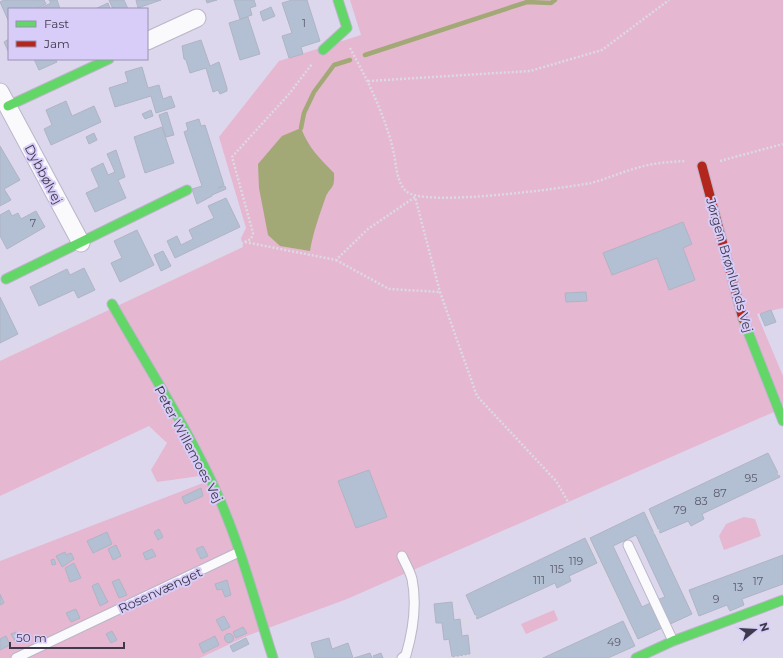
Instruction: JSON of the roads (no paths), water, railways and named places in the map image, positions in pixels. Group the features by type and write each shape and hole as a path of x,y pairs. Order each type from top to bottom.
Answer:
{"street":[{"path":"323,50 347,28 338,0"},
{"path":"148,41 197,18"},
{"name":"Dybbølvej","path":"81,243 4,99 106,60"},
{"name":"Jørgen Brønlunds Vej","path":"702,166 739,307 776,384 783,421"},
{"path":"6,280 187,190"},
{"name":"Peter Willemoes Vej","path":"112,304 201,461 220,501 239,552 273,658"},
{"path":"639,656 703,629 783,600"}],"lane":[{"path":"628,545 673,641"},
{"name":"Rosenvænget","path":"16,658 239,552"},
{"path":"402,556 412,579 414,613 411,636 406,655 402,658"}],"waterway":[{"path":"365,55 527,2 551,3 555,0"},
{"path":"301,128 304,113 314,92 334,65 350,60"}]}
